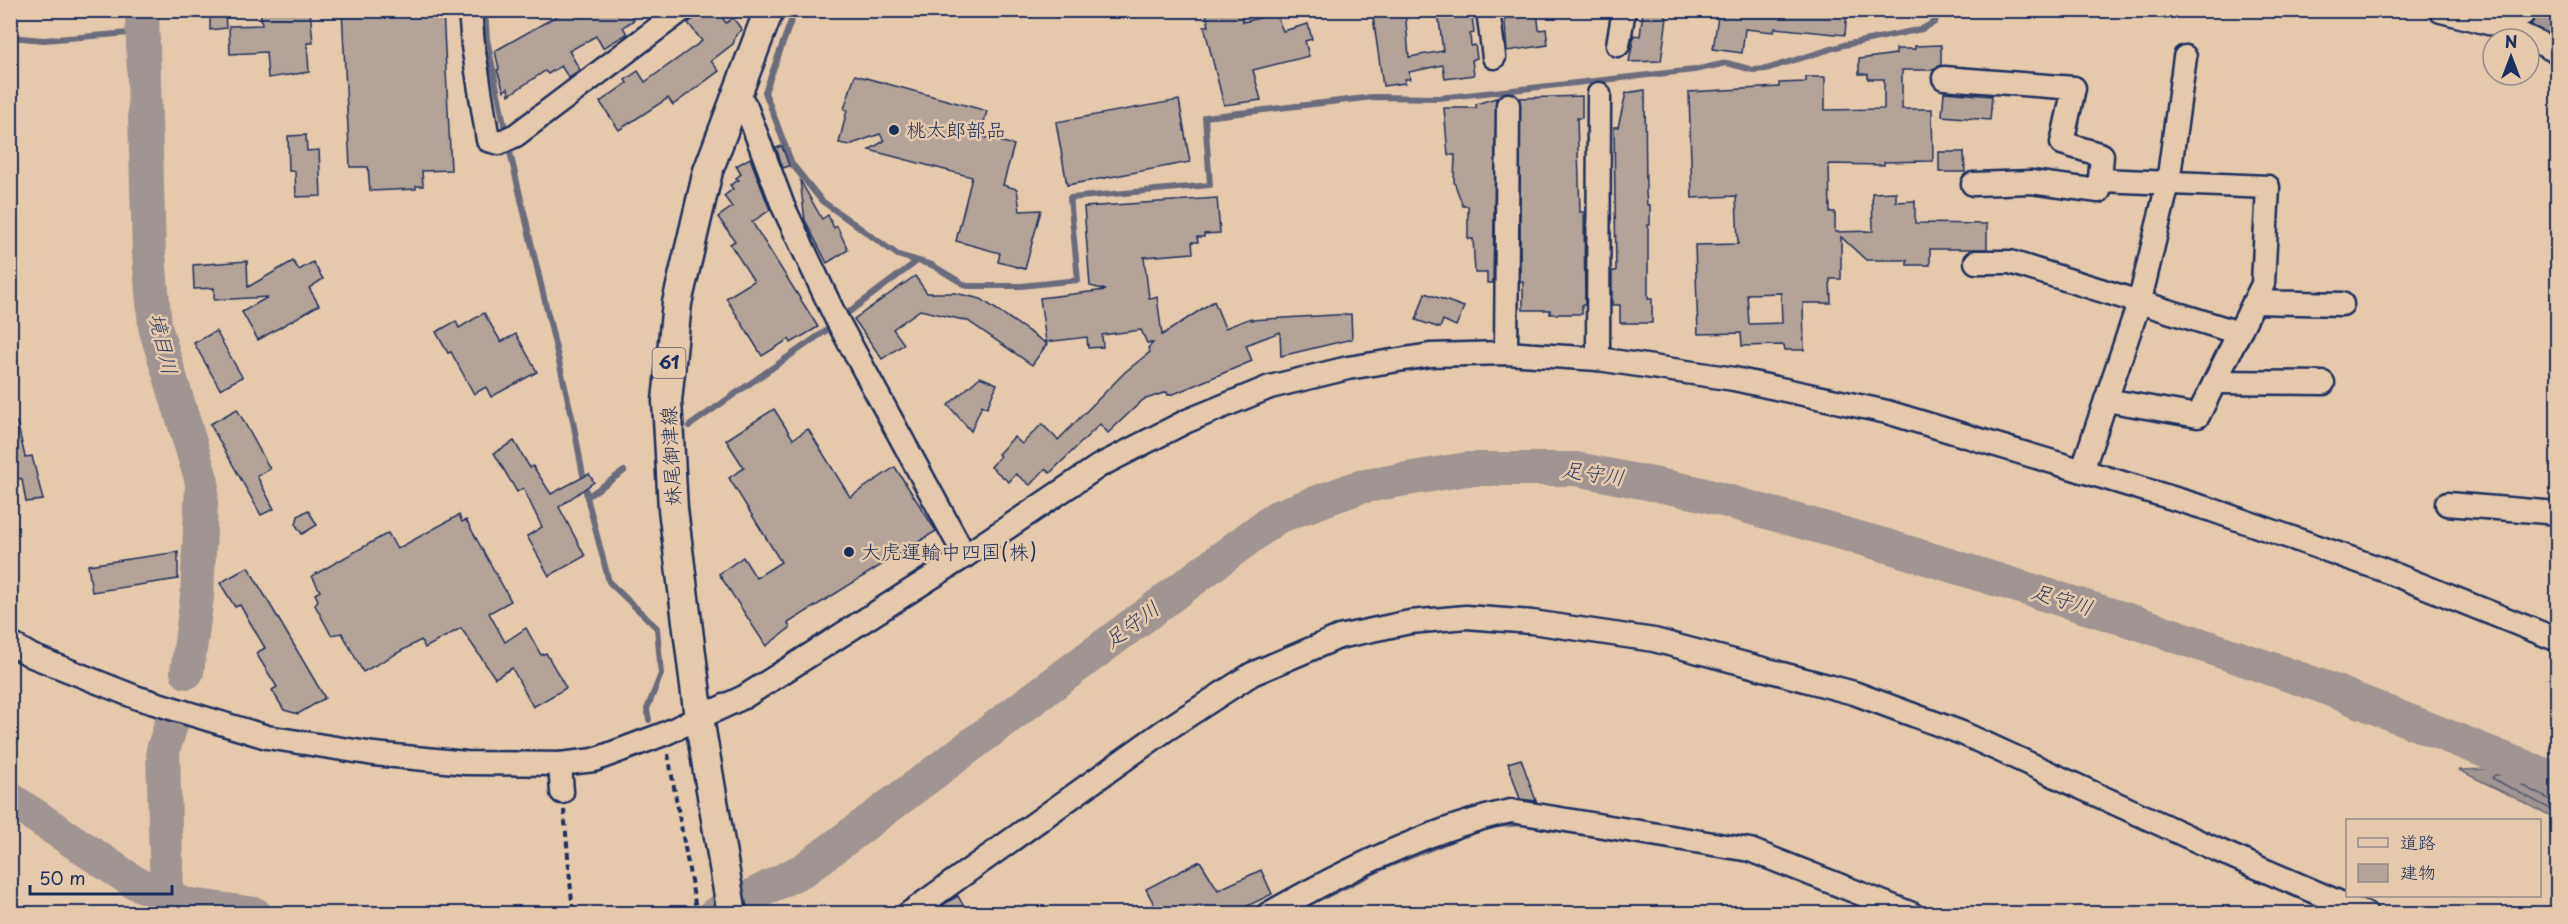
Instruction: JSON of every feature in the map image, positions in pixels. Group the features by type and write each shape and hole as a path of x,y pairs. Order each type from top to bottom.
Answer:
{"main road":[{"name":"妹尾御津線","path":"732,914 700,724 668,447 670,358 677,303 708,171 769,10"}],"street":[{"path":"470,10 473,46 488,140 507,140 680,11"},
{"path":"1488,10 1494,57"},
{"path":"1618,45 1624,10"},
{"path":"2441,11 2508,28 2558,52"},
{"path":"2082,471 2140,300 2168,183 2185,57"},
{"path":"1944,78 2074,88 2062,143 2102,155 2099,191 2031,182 1973,184"},
{"path":"737,93 746,107 783,206 838,322 965,556"},
{"path":"1598,359 1599,94"},
{"path":"1506,354 1509,105"},
{"path":"2100,180 2268,187 2263,284 2198,416 2106,400"},
{"path":"1976,262 2010,262 2140,300 2239,333"},
{"path":"2254,302 2343,304"},
{"path":"10,643 32,656 138,698 267,737 374,754 454,762 560,764 594,760 664,734 700,724 965,556 1099,466 1187,421 1270,387 1348,368 1430,355 1506,354 1598,359 1734,379 1887,412 2212,510 2370,565 2558,639"},
{"path":"2215,382 2323,383"},
{"path":"2447,504 2558,513"},
{"path":"908,914 1164,731 1252,674 1339,637 1410,622 1466,617 1532,622 1654,640 1854,693 1962,733 2215,849 2366,914"},
{"path":"560,764 562,792"},
{"path":"1268,914 1330,878 1475,818 1511,811 1750,850 1912,914"}],"path":[{"path":"667,744 697,914"},
{"path":"562,792 573,914"}],"water":[{"path":"2528,11 2557,11 2557,42 2541,33 2541,27 2531,27"},
{"path":"2557,767 2557,819 2459,770"}],"building":[{"path":"210,10 225,10 226,28 210,30"},
{"path":"260,10 310,10 313,43 307,43 309,72 268,78 266,52 230,54 229,26 262,25"},
{"path":"342,10 443,10 451,170 422,171 423,186 416,186 416,189 370,191 368,167 350,167"},
{"path":"567,10 628,10 634,20 623,27 627,34 603,48 596,36 569,51 580,70 569,78 561,66 548,74 545,71 509,95 508,88 504,91 497,70 499,69 495,51"},
{"path":"706,10 717,10 726,23 733,18 742,30 736,35 733,44 711,61 719,71 673,105 668,98 619,130 600,102 627,83 625,80 638,71 645,82 702,41 688,23"},
{"path":"1205,10 1240,10 1243,22 1276,14 1283,31 1308,24 1312,39 1305,41 1309,56 1253,70 1261,100 1224,105 1204,26 1209,26"},
{"path":"1372,10 1405,10 1409,57 1443,51 1438,13 1459,11 1460,18 1472,16 1474,33 1470,34 1471,46 1475,45 1477,58 1472,60 1474,75 1445,79 1443,65 1409,72 1410,79 1405,79 1405,83 1383,86"},
{"path":"1504,10 1537,10 1539,30 1546,29 1548,45 1507,51"},
{"path":"1666,10 1661,61 1629,62 1634,35 1640,36 1643,11"},
{"path":"1719,10 1847,10 1845,35 1775,28 1774,32 1745,29 1742,53 1713,49"},
{"path":"1941,45 1941,65 1933,70 1902,70 1902,109 1932,109 1933,161 1884,162 1884,165 1829,164 1830,212 1835,212 1835,232 1873,231 1872,193 1896,192 1896,202 1915,201 1915,223 1987,224 1987,249 1930,249 1930,265 1907,265 1907,260 1866,260 1841,237 1841,279 1830,279 1831,303 1803,303 1804,350 1785,350 1784,345 1742,346 1741,333 1698,334 1695,245 1738,244 1736,196 1692,198 1689,92 1779,87 1779,83 1806,82 1806,77 1825,77 1825,110 1884,109 1884,79 1868,79 1868,74 1859,74 1859,59 1896,54 1896,49 1915,49 1915,46","holes":["1781,293 1782,323 1749,324 1747,294"]},
{"path":"855,75 987,111 980,136 1014,145 1003,185 1017,189 1020,211 1041,210 1025,269 998,262 1000,253 956,241 972,177 869,150 884,141 880,134 849,145 839,143 847,110 844,109"},
{"path":"1645,90 1646,193 1647,205 1650,205 1648,299 1652,299 1652,323 1620,323 1620,305 1612,305 1612,271 1616,271 1614,127 1618,127 1626,93"},
{"path":"1944,92 1992,96 1990,120 1942,116"},
{"path":"1582,96 1582,118 1577,118 1580,212 1584,212 1585,305 1582,305 1582,314 1550,314 1550,310 1523,310 1523,282 1520,282 1520,98"},
{"path":"1496,98 1493,283 1487,283 1487,273 1475,273 1473,239 1468,239 1468,206 1463,206 1454,182 1455,155 1448,155 1444,108 1476,108 1476,104"},
{"path":"1179,100 1190,162 1067,185 1056,122"},
{"path":"306,135 307,151 319,150 321,196 296,197 295,171 289,171 288,136"},
{"path":"782,146 789,166 783,168 776,148"},
{"path":"1939,152 1964,152 1965,172 1939,172"},
{"path":"750,158 770,210 752,222 818,327 791,343 789,339 762,356 726,298 754,281 730,244 735,241 718,217 732,207 724,196 733,189 730,185 739,180 736,178 741,174 736,166"},
{"path":"800,180 822,219 828,215 834,228 837,226 848,250 827,263 805,220"},
{"path":"1217,198 1220,233 1197,237 1198,242 1192,242 1193,253 1144,257 1149,298 1157,297 1162,335 1214,301 1225,328 1251,318 1251,320 1351,314 1352,339 1281,356 1280,332 1246,345 1252,361 1176,393 1168,395 1167,392 1143,400 1108,433 1100,424 1050,473 1045,469 1030,485 1016,474 1009,482 991,467 1000,456 998,454 1014,437 1022,444 1042,424 1058,440 1125,372 1150,352 1148,348 1153,343 1147,343 1141,330 1102,335 1103,347 1088,348 1087,337 1046,342 1040,298 1106,290 1090,286 1084,207"},
{"path":"247,261 248,287 293,261 299,270 313,262 323,279 309,288 319,305 258,340 242,312 268,297 214,300 214,288 194,289 193,265"},
{"path":"915,276 927,293 955,293 981,299 1047,344 1032,365 968,321 920,310 893,329 904,344 882,359 854,319"},
{"path":"1425,293 1464,307 1456,326 1443,320 1440,328 1416,320"},
{"path":"484,313 501,342 516,334 537,372 491,397 486,387 474,394 451,352 448,353 436,332 456,321 459,328"},
{"path":"216,331 242,377 220,389 194,343"},
{"path":"980,377 997,384 987,408 982,405 971,431 948,405"},
{"path":"237,409 270,469 257,476 274,509 261,515 210,424"},
{"path":"774,409 793,439 808,429 850,497 895,467 936,531 788,623 790,628 766,646 719,574 743,557 756,578 781,562 729,478 744,468 726,440"},
{"path":"17,422 25,457 32,456 43,500 26,502 22,479 12,477 10,423"},
{"path":"514,441 530,468 533,466 551,494 589,474 594,482 559,507 585,556 549,576 527,536 542,527 523,488 517,492 494,453"},
{"path":"308,510 317,525 302,534 296,525 298,516"},
{"path":"459,515 462,522 466,520 511,601 489,613 505,642 526,628 541,655 546,653 566,688 533,707 512,668 495,678 461,628 425,648 421,640 363,672 342,633 331,635 315,605 318,600 315,594 320,591 312,576 388,533 397,549"},
{"path":"178,552 178,579 92,592 88,565"},
{"path":"248,567 325,698 298,714 284,710 272,690 277,687 256,653 265,648 240,605 235,607 220,583"},
{"path":"1521,759 1536,801 1520,799 1508,763"},
{"path":"1200,861 1218,890 1261,870 1272,894 1243,908 1246,914 1204,914 1200,905 1183,914 1159,914 1146,889"},
{"path":"958,896 968,914 932,914 949,901"}],"waterway":[{"name":"境目川","path":"142,10 149,254 155,327 202,482 197,597 187,672"},
{"path":"485,10 487,39 506,134"},
{"path":"795,10 765,92 792,164 822,201 898,255 932,265 967,286 1021,286 1078,280 1070,198 1210,185 1205,117 1373,97 1439,98 1694,70 1727,63 1753,70 1766,69 1844,45 1922,29 1935,22 1938,10"},
{"path":"10,37 44,40 142,32"},
{"path":"508,144 573,421 587,497 609,582 657,628 661,674 647,709 649,720"},
{"path":"841,318 916,262"},
{"path":"689,426 834,325"},
{"name":"足守川","path":"715,914 805,869 1277,517 1359,487 1467,469 1576,469 1698,493 1884,545 2141,624 2321,686 2558,780"},
{"path":"587,497 624,471"},
{"name":"境目川","path":"167,897 163,750 171,725"},
{"name":"足守川","path":"10,799 134,882 184,904 255,914"},
{"path":"1497,825 1526,823"},
{"path":"1325,896 1386,866 1458,837"}],"place":[{"name":"桃太郎部品","path":"894,130"},
{"name":"大虎運輸中四国(株)","path":"849,552"}]}
